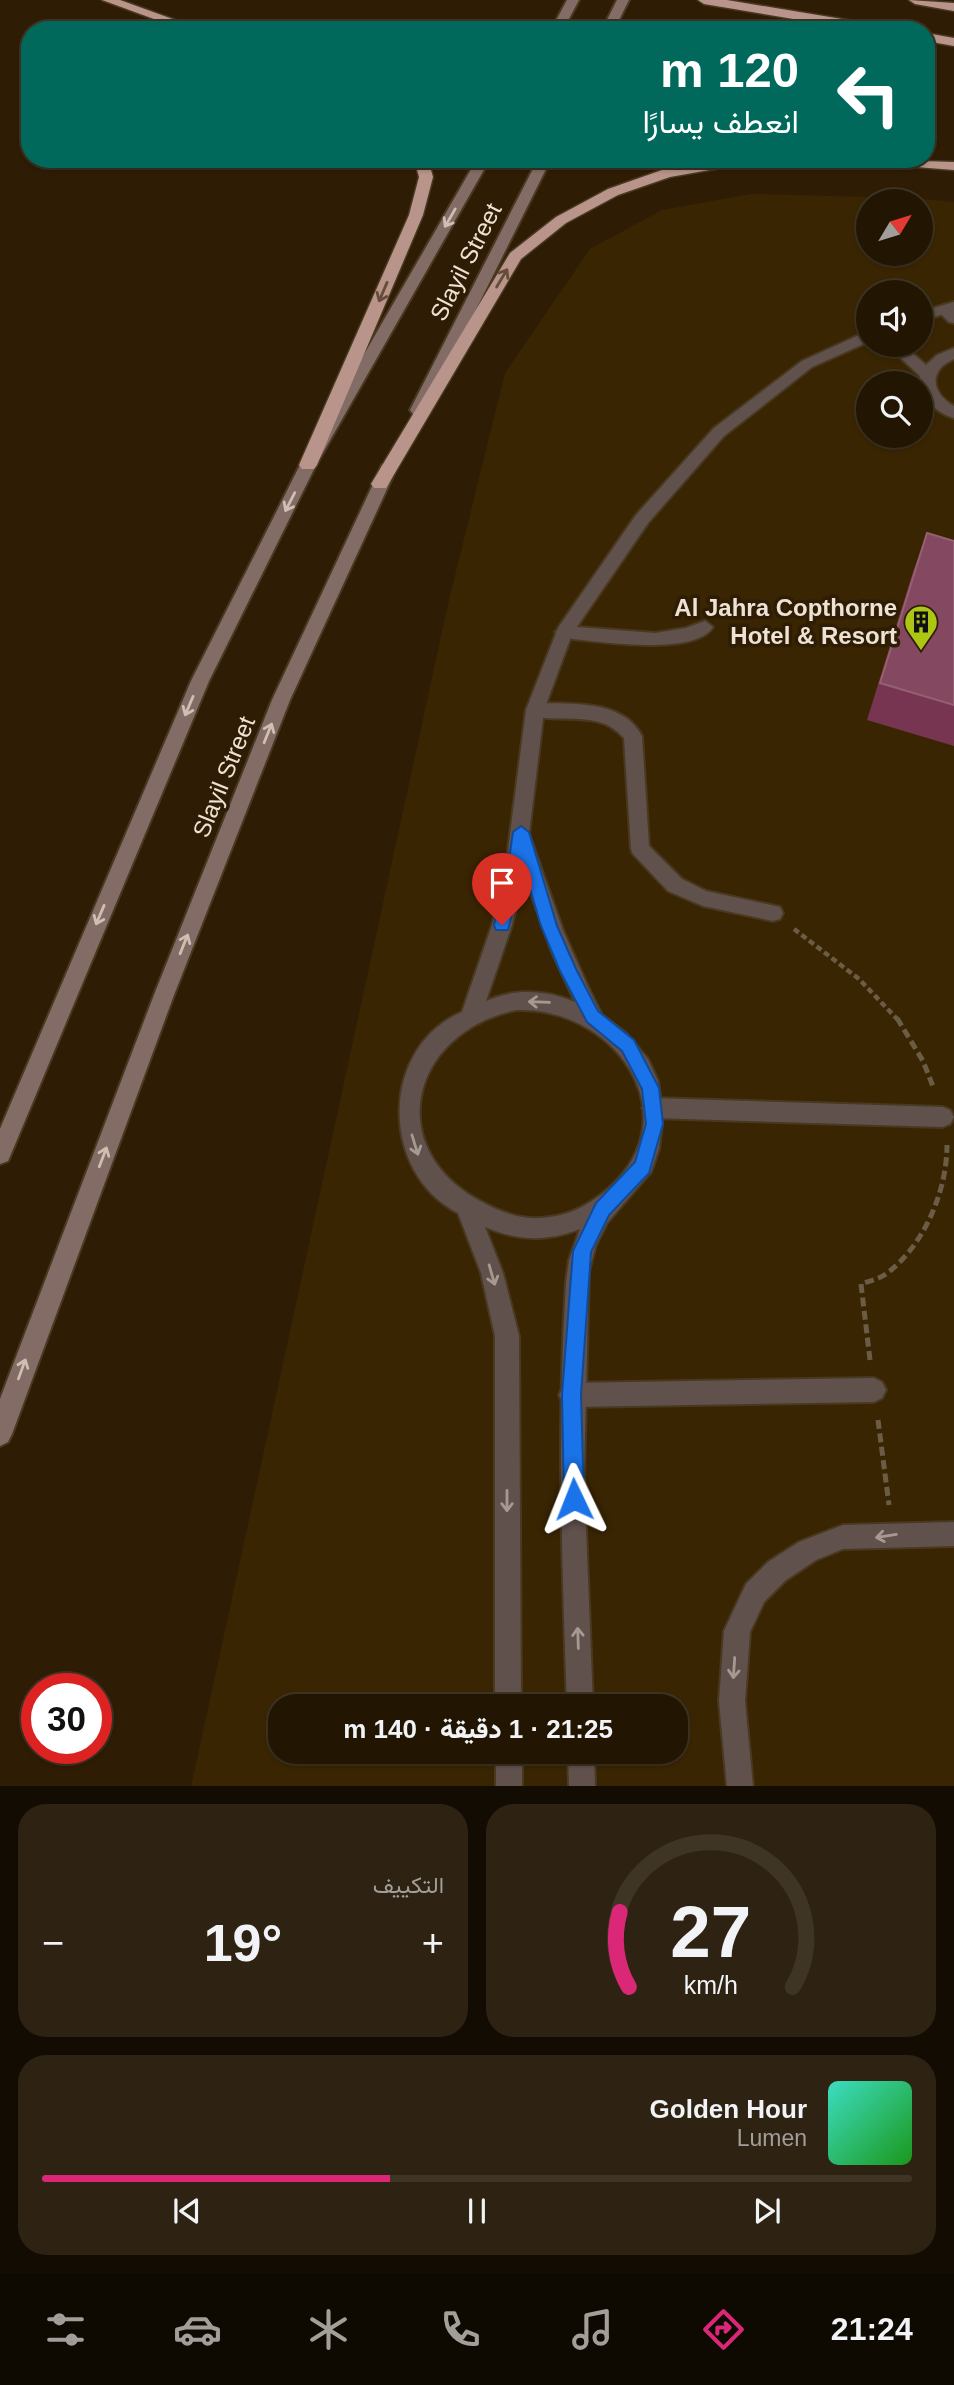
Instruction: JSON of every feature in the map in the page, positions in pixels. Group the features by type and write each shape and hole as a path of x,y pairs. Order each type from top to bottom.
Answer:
{"highway":[{"path":"108,0 170,21"},
{"path":"704,0 830,21"},
{"path":"915,0 954,7"},
{"path":"935,39 954,42"},
{"path":"935,165 954,166"},
{"path":"308,466 416,215 426,177 424,168"},
{"path":"380,484 515,256 561,220 613,192 667,173 697,168"}],"main road":[{"path":"562,21 573,0"},
{"path":"612,21 623,0"},
{"name":"Slayil Street","path":"0,1154 200,681 308,466 479,168"},
{"name":"Slayil Street","path":"0,1434 154,1020 281,700 380,484 540,168"}],"street":[{"path":"472,1013 502,925 515,873 536,709 564,632 642,519 719,432 807,365 856,342"},
{"path":"928,371 932,364 954,353"},
{"path":"933,398 954,414"},
{"path":"564,632 663,639 688,636 705,627"},
{"path":"536,709 610,716 625,724 633,736 640,849 675,885 703,898 773,913"},
{"path":"521,832 549,926 568,971 593,1017"},
{"path":"580,1694 571,1395 582,1251 602,1209 643,1167 655,1124 651,1088 628,1045 593,1017 552,1003 514,1001 472,1013 433,1042 415,1073 408,1106 414,1148 436,1185 468,1211 514,1227 550,1228 602,1209"},
{"path":"653,1108 943,1116"},
{"path":"468,1211 492,1273 507,1336 508,1694"},
{"path":"571,1395 874,1390"},
{"path":"740,1786 732,1701 737,1631 755,1593 777,1571 808,1551 843,1537 954,1534"},
{"path":"509,1764 509,1786"},
{"path":"581,1764 582,1786"}],"lane":[{"path":"908,357 924,371"}],"shaded area":[{"path":"751,194 856,197 856,266 933,266 933,200 954,202 954,1786 191,1786 448,604 505,373 590,249 662,210"}],"building":[{"name":"Al Jahra Copthorne Hotel & Resort","path":"927,533 954,541 954,705 880,683"}],"place":[{"name":"Al Jahra Copthorne Hotel & Resort","path":"921,652"}],"route":[{"path":"502,925 515,873 521,832 549,926 568,971 593,1017 628,1045 651,1088 655,1124 643,1167 602,1209 582,1251 571,1395 574,1499"}]}
